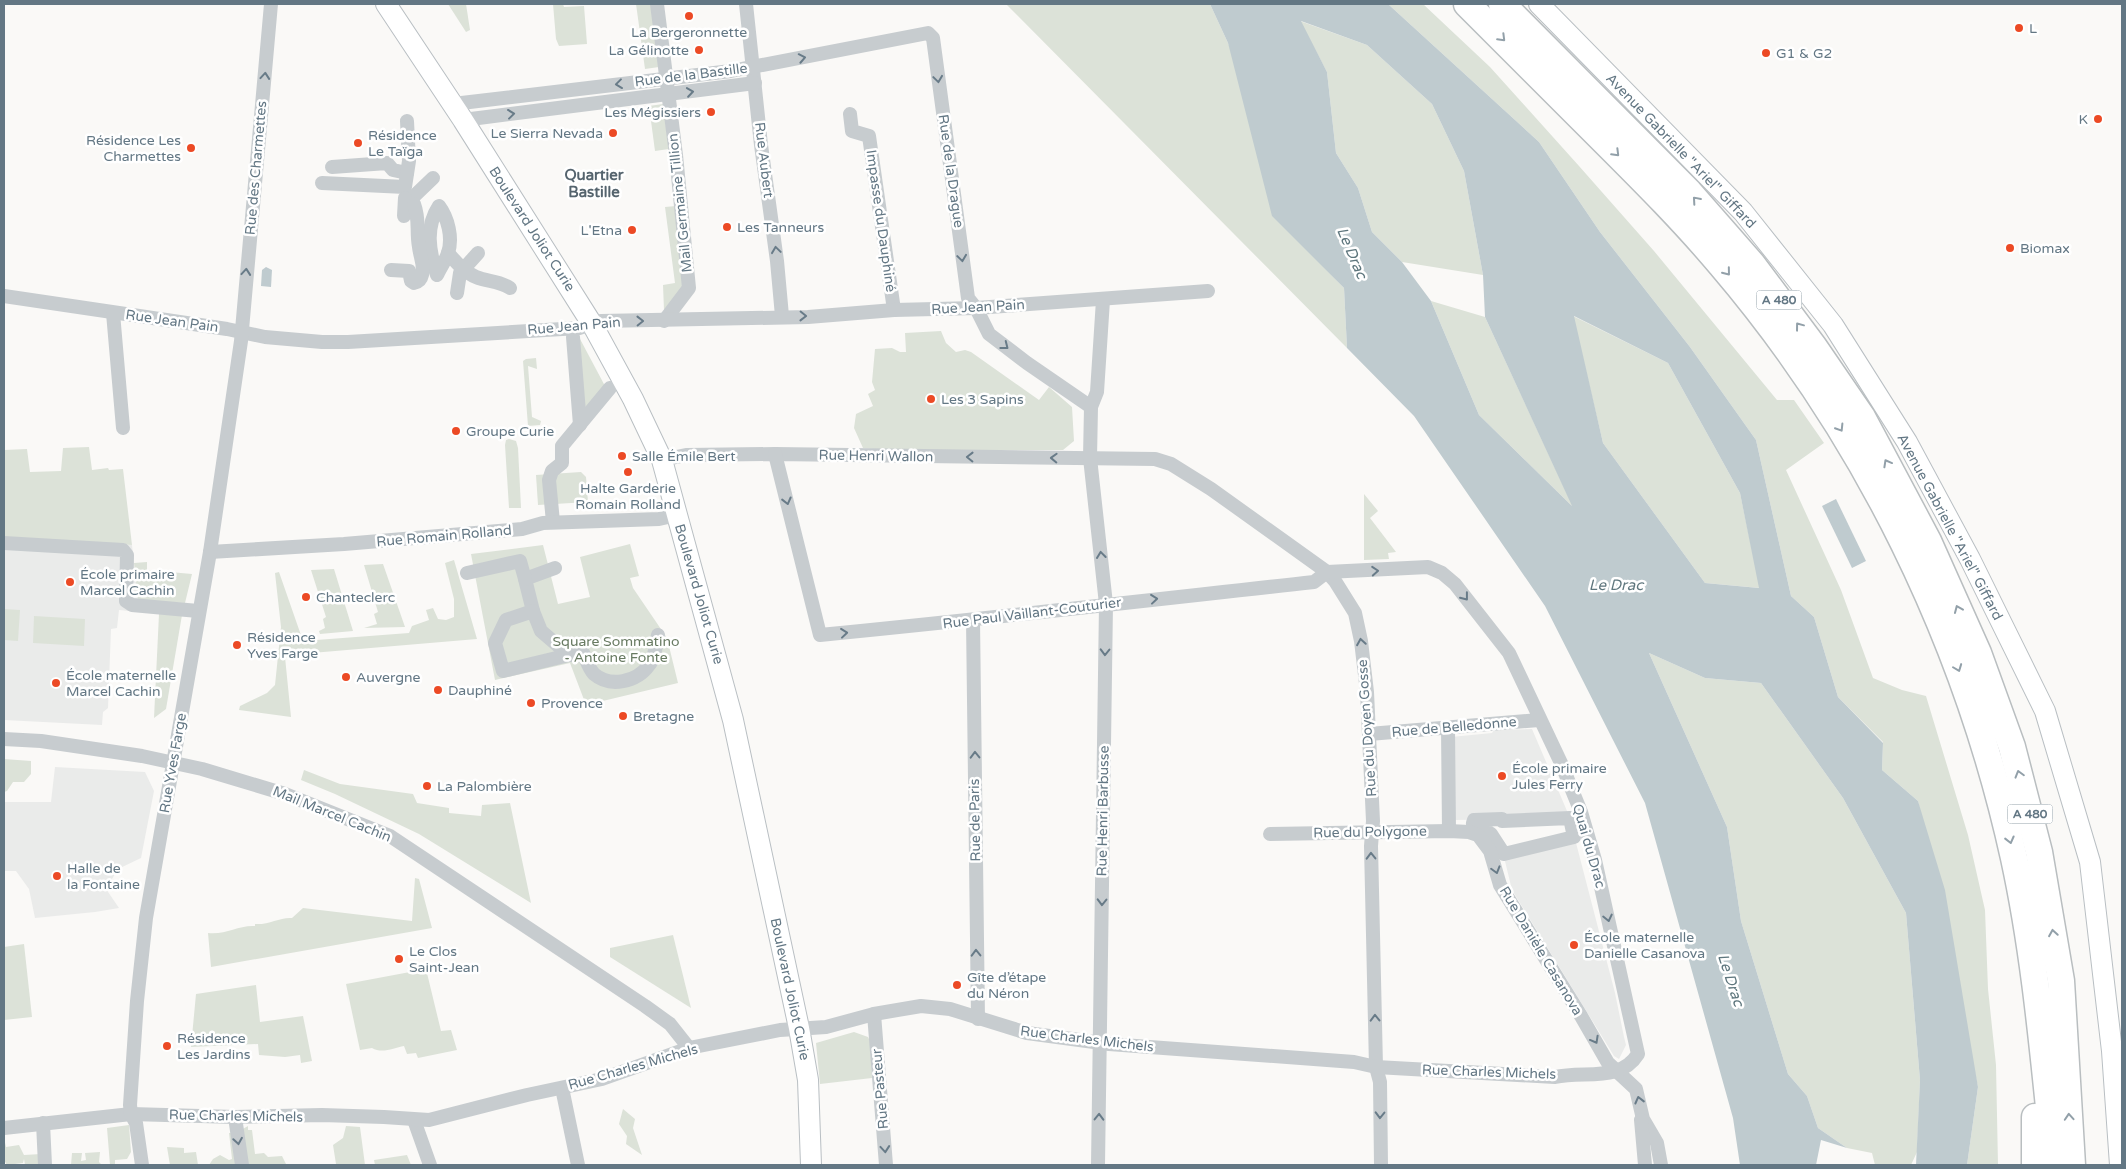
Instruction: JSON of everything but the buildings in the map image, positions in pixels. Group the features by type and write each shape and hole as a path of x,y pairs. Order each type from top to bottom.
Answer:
{"highway":[{"name":"A 480","path":"1467,4 1676,214 1722,266 1794,358 1860,461 1919,574 1968,694 1986,751 2014,857 2036,990 2055,1165"},
{"name":"A 480","path":"1502,4 1689,192 1752,264 1814,347 1862,417 1928,541 1978,653 2009,739 2027,800 2039,852 2061,981 2072,1165"},
{"path":"2061,981 2074,1023 2077,1040 2086,1111 2090,1165"},
{"path":"2035,1165 2035,1120 2031,1048 2036,990"}],"street":[{"name":"Rue des Charmettes","path":"242,327 271,4"},
{"name":"Boulevard Joliot Curie","path":"386,4 458,112 592,324 633,399 662,460 733,720 799,1028 808,1080 811,1165"},
{"name":"Mail Germaine Tillion","path":"657,4 667,78 689,288 664,320"},
{"name":"Rue Aubert","path":"746,4 782,316"},
{"name":"Avenue Gabrielle \"Ariel\" Giffard","path":"1539,4 1743,212 1833,325 1907,442 1970,558 2045,711 2090,862 2112,1051 2120,1165"},
{"name":"Rue de la Bastille","path":"458,112 667,78 754,68 928,33"},
{"name":"Rue de la Drague","path":"928,33 933,38 968,298 976,308"},
{"name":"Rue de la Bastille","path":"458,112 668,95 755,83"},
{"name":"Impasse du Dauphiné","path":"850,114 852,131 869,136 894,310"},
{"path":"404,216 410,161 407,121"},
{"path":"332,167 387,163 408,192 432,216"},
{"path":"384,187 390,176 390,168"},
{"path":"322,183 384,187 408,192 433,178"},
{"path":"392,270 408,271 410,281 414,283 418,282 422,277 423,269 418,247 419,216 408,192"},
{"path":"439,206 446,215 449,248 437,275 429,248 430,233 432,216 439,206"},
{"path":"430,233 449,248 463,269 476,277 495,280 510,288"},
{"path":"457,292 458,282 463,269 478,253"},
{"name":"Rue Jean Pain","path":"4,296 113,313 242,327 289,339 348,342 579,328 601,321 782,316 808,317 894,310 976,308 1103,300 1208,291"},
{"path":"976,308 990,334 1027,363 1091,406 1097,392 1103,300"},
{"path":"113,313 123,428"},
{"name":"Rue Yves Farge","path":"142,1165 136,1124 131,1114 130,1099 146,918 198,611 210,552 242,327"},
{"path":"573,337 580,425"},
{"path":"553,522 549,480 552,471 562,462 562,446 610,388"},
{"name":"Rue Henri Barbusse","path":"1091,406 1090,458 1106,604 1098,1165"},
{"name":"Rue Henri Wallon","path":"662,460 686,455 775,454 1090,458"},
{"name":"Rue Paul Vaillant-Couturier","path":"775,454 820,635 1314,582 1327,572 1428,568"},
{"name":"Rue du Doyen Gosse","path":"1090,458 1155,459 1171,464 1239,508 1327,572 1335,581 1355,613 1362,649 1374,821 1371,846 1376,1067 1380,1082 1380,1165"},
{"name":"Rue Romain Rolland","path":"210,552 458,535 522,529 553,522 658,519 677,515"},
{"path":"4,543 123,550 127,555 126,601 132,606 198,611"},
{"path":"468,573 520,561 533,611 541,631 576,654 592,673 603,680 622,682 640,675 651,664 658,635"},
{"path":"525,578 555,568"},
{"name":"Quai du Drac","path":"1428,568 1442,573 1456,584 1509,653 1561,763 1581,812 1595,860 1638,1054 1627,1068 1617,1072"},
{"path":"533,611 506,620 496,644 503,671 576,654"},
{"name":"Rue de Paris","path":"973,620 978,1019"},
{"name":"Rue de Belledonne","path":"1369,734 1540,720"},
{"path":"1448,728 1449,831"},
{"name":"Mail Marcel Cachin","path":"4,738 41,741 173,762 285,794 390,836 645,1006 670,1024 689,1048"},
{"path":"1570,818 1574,837 1504,854 1491,834 1473,823 1474,820 1502,819 1502,821 1570,818"},
{"name":"Rue du Polygone","path":"1270,834 1365,831 1469,832"},
{"name":"Rue Danièle Casanova","path":"1469,832 1483,839 1490,851 1500,885 1608,1063 1617,1072"},
{"name":"Rue Charles Michels","path":"4,1128 131,1114 235,1117 322,1115 429,1120 527,1095 602,1079 689,1048 799,1028 826,1027 874,1014 921,1006 950,1008 978,1019 1027,1033 1100,1042 1354,1062 1376,1067 1555,1077 1568,1074 1617,1072"},
{"name":"Rue Pasteur","path":"874,1014 886,1165"},
{"path":"1617,1072 1636,1089 1644,1119 1657,1143 1662,1165"},
{"path":"562,1088 578,1165"},
{"path":"235,1117 242,1165"},
{"path":"1644,1119 1640,1120 1644,1165"},
{"path":"414,1120 430,1165"},
{"path":"43,1123 45,1165"}],"shaded area":[{"name":"École primaire Marcel Cachin","path":"4,538 132,545 138,601 159,614 119,610 117,628 111,629 108,708 103,712 102,725 4,720"},
{"name":"École primaire Jules Ferry","path":"1532,729 1570,818 1455,820 1451,737 1492,733 1494,730"},
{"path":"55,767 145,772 154,791 141,858 118,869 106,889 119,908 35,918 29,889 16,871 4,871 4,802 51,802"},
{"name":"École maternelle Danielle Casanova","path":"1575,839 1615,993 1626,1045 1619,1059 1614,1056 1512,890 1504,857"}],"green space":[{"path":"448,4 466,4 470,30 466,32"},
{"path":"553,4 563,4 564,7 584,6 587,44 559,46 556,39"},
{"path":"636,4 651,4 659,67 645,69"},
{"path":"1006,4 1210,4 1228,43 1312,255 1344,288 1347,348"},
{"path":"1388,4 1423,4 1490,67 1654,251 1777,400 1794,400 1824,443 1786,470 1841,590 1873,678 1902,690 1926,696 1968,835 1985,910 1988,989 1996,1065 1998,1165 1967,1165 1978,1087 1918,801 1882,770 1883,742 1838,697 1814,617 1791,596 1756,440 1690,347 1600,232 1539,142"},
{"path":"1300,21 1367,45 1432,104 1464,171 1483,275 1402,262 1372,232 1358,188 1336,153 1327,72"},
{"path":"663,104 669,149 655,151 649,106"},
{"path":"676,206 685,286 664,310 663,285 675,283 665,207"},
{"path":"1431,301 1485,317 1573,507 1479,415"},
{"path":"1573,316 1668,363 1740,493 1760,588 1705,583 1603,443"},
{"path":"941,331 946,343 956,352 965,350 971,352 1039,400 1049,387 1072,407 1074,441 1063,450 883,450 863,448 854,428 856,414 873,406 868,394 875,390 872,382 875,349 892,348 900,352 906,352 905,333"},
{"path":"580,339 605,386 583,416 578,340"},
{"path":"536,358 537,369 528,366 532,417 541,421 540,425 528,426 523,361"},
{"path":"506,440 516,441 518,448 521,508 509,508 505,445"},
{"path":"89,447 92,470 123,469 132,545 4,538 4,450 27,449 30,472 61,471 63,448"},
{"path":"581,472 586,477 588,502 538,505 536,475"},
{"path":"1364,494 1378,511 1370,518 1396,552 1388,553 1389,559 1364,560"},
{"name":"Square Sommatino - Antoine Fonte","path":"630,544 639,576 630,578 633,588 667,638 678,683 586,705 570,663 495,680 471,554 543,545 558,604 590,597 580,557"},
{"path":"454,560 477,639 288,655 285,657 291,717 239,710 240,706 267,693 275,685 281,627 275,573 279,572 303,641 409,633 412,626 429,620 426,610 433,608 438,619 446,620 454,617 454,599 445,563"},
{"path":"147,562 147,570 192,574 185,603 138,601 134,563"},
{"path":"383,564 405,627 364,628 377,624 374,614 378,612 364,565"},
{"path":"334,569 353,631 320,634 319,631 325,628 323,619 326,617 311,570"},
{"path":"4,609 20,610 18,641 4,640"},
{"path":"159,614 182,615 166,709 154,718"},
{"path":"34,616 85,619 84,646 33,643"},
{"path":"1649,653 1705,678 1761,683 1843,798 1906,913 1920,1080 1917,1152 1911,1165 1875,1165 1872,1153 1847,1148 1818,1128 1807,1096 1788,1074 1741,921 1727,827"},
{"path":"4,759 31,761 31,774 24,782 13,782 7,791 4,792"},
{"path":"304,770 340,784 413,794 417,803 449,808 449,813 481,816 482,805 510,803 531,903 419,834 301,780"},
{"path":"415,878 419,879 432,928 211,967 208,933 221,933 255,926 255,924 292,918 303,908 412,921"},
{"path":"673,935 691,1008 610,957 610,948"},
{"path":"24,944 32,1017 4,1020 4,947"},
{"path":"426,969 441,1031 451,1030 457,1050 418,1058 416,1053 407,1054 404,1046 384,1051 372,1048 360,1050 346,984"},
{"path":"256,985 260,1022 303,1016 312,1061 301,1063 300,1055 285,1057 259,1055 258,1044 191,1047 196,994"},
{"path":"854,1032 868,1037 870,1041 872,1078 820,1084 816,1043"},
{"path":"623,1109 635,1119 633,1128 642,1155 626,1144 627,1136 619,1124"},
{"path":"129,1125 131,1152 127,1159 115,1160 115,1165 110,1165 107,1128"},
{"path":"248,1126 248,1130 252,1130 255,1154 264,1153 268,1157 282,1156 286,1164 291,1165 247,1165 241,1130"},
{"path":"346,1126 360,1127 365,1165 333,1165 336,1164 333,1145 343,1138"},
{"path":"229,1133 233,1133 238,1165 209,1165 213,1159 220,1155 229,1160 232,1159"},
{"path":"4,1138 6,1147 19,1145 24,1155 41,1154 42,1165 25,1165 24,1159 23,1163 7,1165 4,1160"},
{"path":"167,1147 184,1148 184,1153 196,1152 198,1165 170,1165"},
{"path":"100,1152 99,1162 102,1165 71,1165 72,1153 82,1153 81,1161 86,1160 85,1153"},
{"path":"407,1155 411,1165 375,1165 374,1160"}],"water":[{"name":"Le Drac","path":"1210,4 1388,4 1539,142 1600,232 1690,347 1756,440 1791,596 1814,617 1838,697 1883,743 1882,770 1918,801 1945,890 1978,1087 1967,1165 1916,1165 1920,1080 1906,913 1843,798 1761,683 1705,678 1649,653 1727,827 1741,921 1788,1074 1807,1096 1818,1128 1847,1148 1821,1140 1816,1165 1740,1165 1733,1118 1645,803 1545,606 1414,416 1347,348 1344,288 1272,216 1228,43","holes":["1301,21 1367,45 1432,104 1464,171 1483,275 1485,317 1572,506 1479,415 1431,301 1402,262 1372,232 1358,188 1336,153 1327,72","1574,316 1668,363 1740,493 1759,588 1705,583 1603,443"]},
{"path":"266,267 272,270 271,287 261,286 262,270"},
{"path":"1836,499 1866,561 1852,568 1822,506"}],"place":[{"name":"La Bergeronnette","path":"689,16"},
{"name":"L","path":"2019,28"},
{"name":"La Gélinotte","path":"699,50"},
{"name":"G1 & G2","path":"1766,53"},
{"name":"Les Mégissiers","path":"711,112"},
{"name":"K","path":"2098,119"},
{"name":"Le Sierra Nevada","path":"613,133"},
{"name":"Résidence Le Taïga","path":"358,143"},
{"name":"Résidence Les Charmettes","path":"191,148"},
{"name":"Les Tanneurs","path":"727,227"},
{"name":"L'Etna","path":"632,230"},
{"name":"Biomax","path":"2010,248"},
{"name":"Les 3 Sapins","path":"931,399"},
{"name":"Groupe Curie","path":"456,431"},
{"name":"Salle Émile Bert","path":"622,456"},
{"name":"Halte Garderie Romain Rolland","path":"628,472"},
{"name":"École primaire Marcel Cachin","path":"70,582"},
{"name":"Chanteclerc","path":"306,597"},
{"name":"Résidence Yves Farge","path":"237,645"},
{"name":"Auvergne","path":"346,677"},
{"name":"École maternelle Marcel Cachin","path":"56,683"},
{"name":"Dauphiné","path":"438,690"},
{"name":"Provence","path":"531,703"},
{"name":"Bretagne","path":"623,716"},
{"name":"École primaire Jules Ferry","path":"1502,776"},
{"name":"La Palombière","path":"427,786"},
{"name":"Halle de la Fontaine","path":"57,876"},
{"name":"École maternelle Danielle Casanova","path":"1574,945"},
{"name":"Le Clos Saint-Jean","path":"399,959"},
{"name":"Gîte d’étape du Néron","path":"957,985"},
{"name":"Résidence Les Jardins","path":"167,1046"}],"district":[{"name":"Quartier Bastille","path":"594,184"}]}
